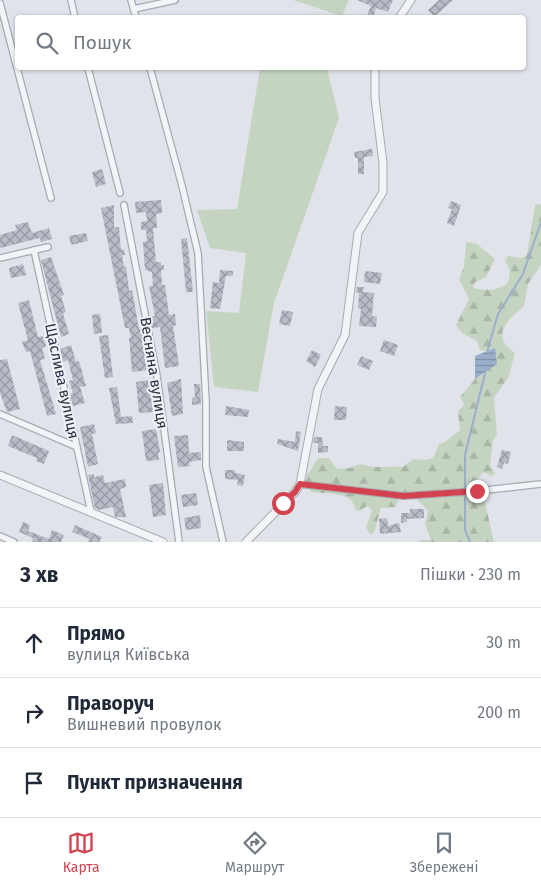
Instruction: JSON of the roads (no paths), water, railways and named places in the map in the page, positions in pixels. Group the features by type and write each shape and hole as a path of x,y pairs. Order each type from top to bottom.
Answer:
{"street":[{"path":"71,0 75,15"},
{"path":"131,0 135,15"},
{"path":"134,9 175,0"},
{"path":"401,15 411,0"},
{"path":"0,3 15,63"},
{"path":"9,40 15,39"},
{"path":"17,70 51,198"},
{"path":"89,70 120,192"},
{"path":"151,70 198,253 206,402 206,467 223,542"},
{"path":"246,542 295,492 300,484 318,389 344,335 358,233 383,192 383,163 375,98 375,70"},
{"name":"Весняна вулиця","path":"124,205 157,376 179,542"},
{"path":"0,258 48,247"},
{"name":"Щаслива вулиця","path":"34,250 91,512"},
{"path":"0,414 77,447"},
{"path":"0,475 163,542"},
{"path":"300,484 404,496 541,484"},
{"path":"0,536 14,542"}],"water":[{"path":"495,348 497,364 475,379 475,356"}],"waterway":[{"path":"487,352 498,314 523,274 541,222"},
{"path":"465,487 465,455 485,373"},
{"path":"465,497 465,530 470,542"}]}
